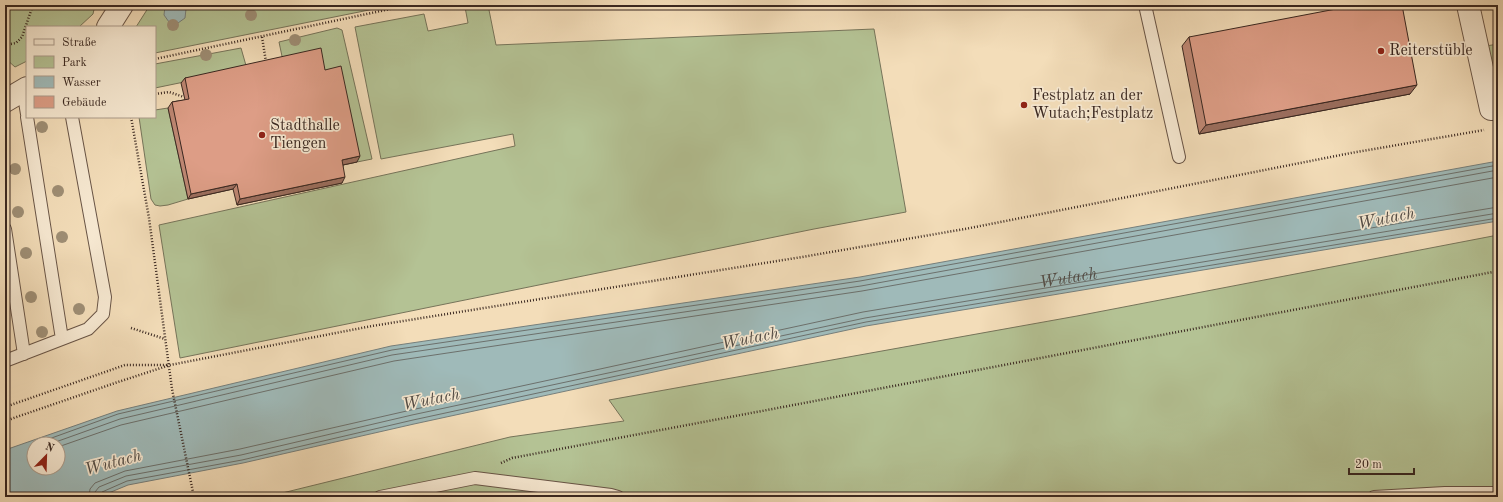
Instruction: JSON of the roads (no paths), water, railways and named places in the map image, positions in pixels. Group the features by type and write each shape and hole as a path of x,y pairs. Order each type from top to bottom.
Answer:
{"street":[{"path":"109,26 122,5"},
{"path":"1468,5 1491,119"}],"lane":[{"path":"1145,5 1179,157"},
{"path":"18,93 26,112"},
{"path":"28,118 62,339"},
{"path":"5,361 88,329 103,314 104,297 72,118"},
{"path":"5,230 24,354"},
{"path":"380,497 475,478 618,497"},
{"path":"1374,497 1445,493 1498,493"}],"water":[{"path":"166,5 183,5 186,9 185,18 178,23 169,22 164,15"},
{"name":"Wutach","path":"1498,161 1498,221 866,326 414,424 243,463 128,485 99,497 5,497 5,450 26,443 26,476 66,476 66,436 45,436 117,411 391,346 860,277"}],"place":[{"name":"Reiterstüble","path":"1381,51"},
{"name":"Festplatz an der Wutach;Festplatz","path":"1024,105"},
{"name":"Stadthalle Tiengen","path":"262,135"}]}
